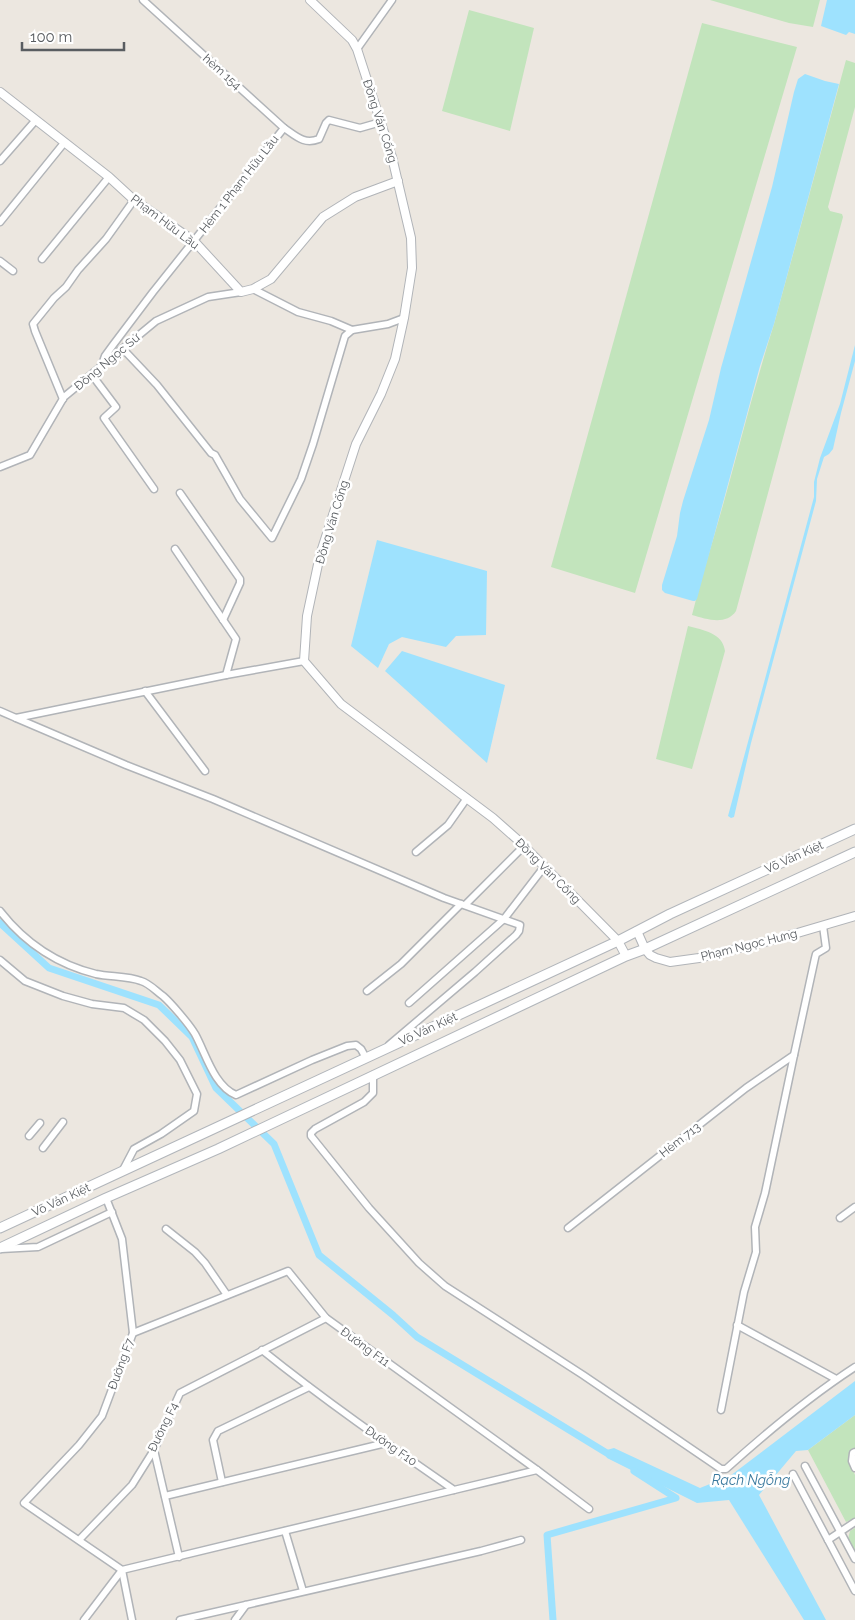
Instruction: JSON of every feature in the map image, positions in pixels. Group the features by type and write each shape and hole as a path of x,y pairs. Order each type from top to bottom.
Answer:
{"main road":[{"name":"Võ Văn Kiệt","path":"0,1228 618,941 670,914 855,830"},
{"name":"Võ Văn Kiệt","path":"0,1249 106,1198 218,1149 626,956 855,852"}],"street":[{"name":"hẻm 154","path":"143,0 284,128 303,141 319,139 328,120 353,128 381,122"},
{"name":"Đồng Văn Cống","path":"310,0 352,40 357,48 392,157 413,254 411,283 395,359 388,378 356,444 320,555 307,616 304,661 341,704 493,818 524,846 618,941 626,956"},
{"path":"357,48 392,0"},
{"name":"Phạm Hữu Lầu","path":"0,92 109,177 134,200 194,241 241,292"},
{"path":"0,161 36,120"},
{"name":"Hẻm 1 Phạm Hữu Lầu","path":"101,367 105,356 113,345 284,128"},
{"path":"0,222 64,143"},
{"path":"42,259 109,177"},
{"path":"241,292 254,289 272,279 324,217 355,197 398,181"},
{"path":"63,399 33,324 54,298 66,288 78,270 106,238 134,200"},
{"path":"0,261 13,271"},
{"path":"254,289 298,312 331,321 352,330"},
{"name":"Đồng Ngọc Sứ","path":"0,466 30,455 63,399 156,321 208,297 241,292"},
{"path":"123,349 157,385 211,453 215,455 240,499 272,538 301,479 345,336 352,330 388,324 404,318"},
{"path":"92,375 116,407 104,418 154,489"},
{"path":"180,493 240,579 240,583 223,620"},
{"path":"174,549 236,639 226,675"},
{"path":"16,718 304,661"},
{"path":"145,691 205,771"},
{"path":"0,711 126,765 222,802 463,905 520,925 516,935 383,1050"},
{"path":"416,852 448,825 466,798"},
{"path":"367,991 401,964 524,846"},
{"path":"409,1003 504,919 544,868"},
{"path":"0,911 26,938 45,954 72,966 97,974 142,981 165,998 194,1032 216,1077 228,1092 236,1095 347,1046 356,1045 361,1049 366,1058"},
{"name":"Phạm Ngọc Hưng","path":"644,949 650,955 670,962 699,958 855,916"},
{"path":"721,1410 744,1292 756,1252 755,1227 764,1193 814,958 816,954 826,948 823,926"},
{"path":"637,931 644,949"},
{"path":"0,960 25,981 63,996 92,1004 124,1008 144,1020 180,1060 197,1094 194,1111 161,1134 134,1149 122,1172"},
{"name":"Hẻm 713","path":"568,1228 746,1088 794,1055"},
{"path":"373,1075 373,1093 364,1102 311,1133 311,1136 341,1175 369,1208 419,1263 445,1286 582,1375 721,1469 726,1469 766,1432 836,1379 855,1367"},
{"path":"43,1148 63,1122"},
{"path":"29,1136 40,1123"},
{"name":"Đường F7","path":"79,1540 24,1503 79,1445 102,1416 133,1333 122,1239 106,1198"},
{"path":"840,1218 855,1208"},
{"path":"0,1249 38,1247 112,1212"},
{"path":"166,1230 195,1252 206,1264 227,1295"},
{"name":"Đường F11","path":"133,1333 288,1271 326,1318 537,1470 589,1510"},
{"name":"Đường F4","path":"79,1540 132,1484 154,1450 180,1393 326,1318"},
{"path":"737,1325 836,1379"},
{"name":"Đường F10","path":"262,1350 308,1388 454,1490"},
{"path":"222,1482 213,1440 218,1431 308,1388"},
{"path":"165,1496 386,1443"},
{"path":"154,1450 179,1557"},
{"path":"855,1452 853,1453 852,1460 855,1468"},
{"path":"805,1466 855,1559"},
{"path":"84,1620 122,1570 537,1470"},
{"path":"793,1474 855,1591"},
{"path":"828,1540 855,1522"},
{"path":"285,1531 303,1591"},
{"path":"79,1540 122,1570 132,1620"},
{"path":"180,1620 481,1551 521,1540"},
{"path":"235,1620 246,1605"}],"green space":[{"path":"710,0 820,0 813,27 789,23"},
{"path":"469,10 534,28 510,131 442,111"},
{"path":"702,23 797,47 635,593 551,567"},
{"path":"846,60 855,63 855,107 828,207 830,211 842,214 843,217 736,611 727,619 703,618 692,615"},
{"path":"688,626 716,636 725,651 692,769 656,759"},
{"path":"855,1415 855,1448 852,1450 851,1465 855,1475 855,1518 846,1522 808,1450"},
{"path":"855,1528 855,1553 848,1539 850,1531"}],"water":[{"path":"827,0 855,0 855,34 849,32 846,35 821,26"},
{"path":"805,74 839,84 697,599 693,601 665,593 662,590 662,585 677,536 683,501 709,420 721,368 772,187 794,92 798,79"},
{"path":"855,345 855,361 833,449 824,457 817,479 816,501 751,743 734,817 731,818 728,816 814,497 814,482 820,458 840,404"},
{"path":"377,540 487,571 486,635 456,636 446,647 402,637 389,644 378,668 351,646"},
{"path":"402,651 505,685 487,763 385,671"},
{"name":"Rạch Ngỗng","path":"855,1381 855,1415 808,1450 796,1451 759,1495 826,1620 804,1620 729,1500 697,1503 607,1458 603,1451 614,1448 700,1488 730,1476"}],"waterway":[{"path":"0,923 49,968 159,1005 192,1037 216,1088 274,1144 319,1255 417,1337 610,1455"},
{"path":"553,1620 547,1535 676,1498 634,1471"}]}
